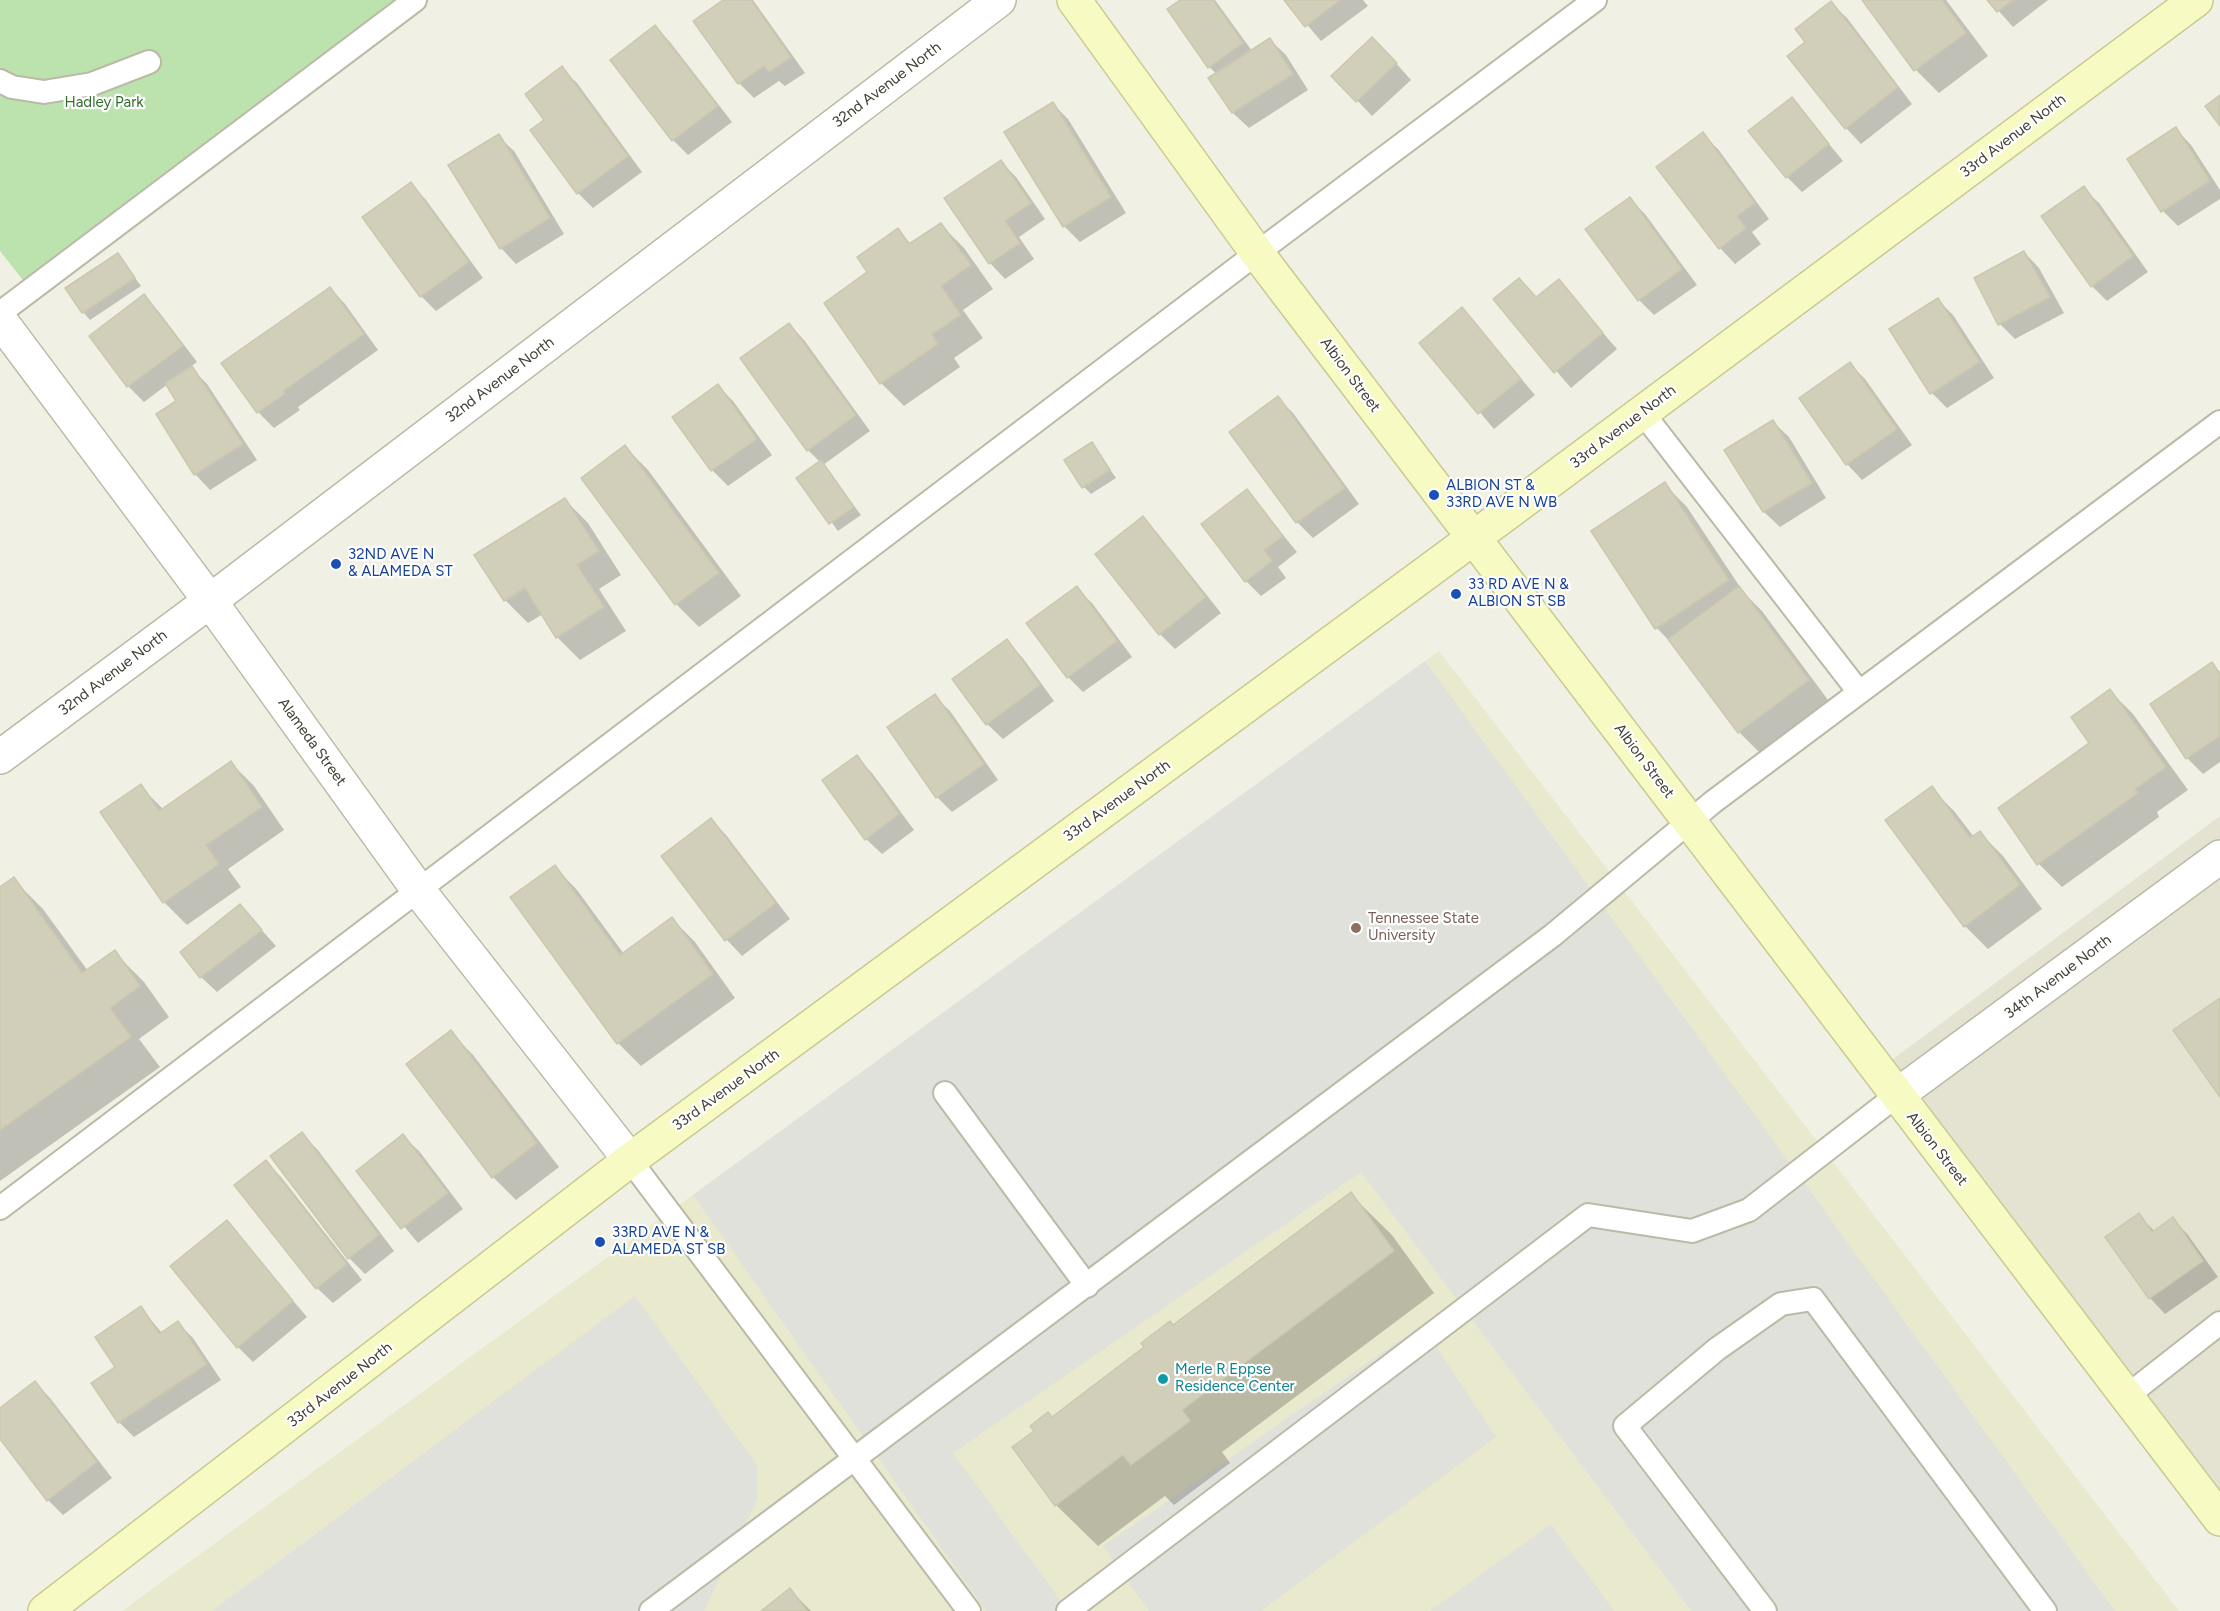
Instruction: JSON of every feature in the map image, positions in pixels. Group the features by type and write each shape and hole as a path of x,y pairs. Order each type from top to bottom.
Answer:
{"street":[{"name":"32nd Avenue North","path":"0,758 210,601 999,0"},
{"name":"Albion Street","path":"1074,0 1257,253 2220,1519"},
{"name":"33rd Avenue North","path":"45,1611 630,1160 1474,538 2196,0"},
{"name":"Alameda Street","path":"0,320 210,601 419,891 630,1160"},
{"name":"34th Avenue North","path":"1896,1096 2220,857"}],"lane":[{"path":"0,313 415,0"},
{"path":"0,1208 1257,253 1595,0"},
{"path":"0,81 12,87 44,92 92,84 149,62"},
{"path":"1642,412 1859,692"},
{"path":"651,1611 1553,935 1713,802 2220,422"},
{"path":"945,1093 1087,1286"},
{"path":"1068,1611 1588,1215 1692,1230 1749,1210 1896,1096"},
{"path":"630,1160 969,1611"},
{"path":"1765,1611 1625,1426 1717,1349 1781,1304 1813,1299 2045,1611"},
{"path":"2127,1396 2220,1323"}],"shaded area":[{"name":"Tennessee State University","path":"1439,651 2179,1611 122,1611"},
{"path":"1425,661 2115,1611 1691,1611 1361,1172 953,1453 1068,1611 986,1611 693,1195"},
{"path":"2220,816 2220,1519 1877,1071"},
{"path":"635,1296 757,1465 757,1500 704,1611 212,1611"},
{"path":"1422,1325 1496,1437 1261,1611 1149,1611 1103,1546"},
{"path":"1551,1524 1614,1611 1430,1611"}],"green space":[{"name":"Hadley Park","path":"0,0 415,0 30,289 0,251"}],"building":[{"path":"723,0 751,0 791,57 769,72 764,66 738,84 693,21"},
{"path":"1180,0 1213,0 1243,43 1208,68 1167,9"},
{"path":"1284,0 1340,0 1305,27"},
{"path":"1862,0 1942,0 1966,33 1914,71"},
{"path":"1987,0 2013,0 1997,12"},
{"path":"1831,1 1898,87 1845,129 1787,56 1805,42 1795,29"},
{"path":"655,25 718,106 672,141 610,60"},
{"path":"1372,37 1397,63 1356,102 1331,76"},
{"path":"1270,38 1293,74 1232,113 1208,78"},
{"path":"562,66 628,156 577,194 530,130 544,120 525,94"},
{"path":"2220,95 2220,126 2205,106"},
{"path":"1792,97 1829,144 1786,178 1748,131"},
{"path":"1053,102 1111,197 1063,227 1004,132"},
{"path":"2176,127 2210,181 2161,212 2127,159"},
{"path":"1703,132 1755,203 1737,216 1746,228 1719,249 1656,167"},
{"path":"499,134 550,218 500,249 448,165"},
{"path":"1001,160 1031,203 1005,221 1020,243 989,264 944,198"},
{"path":"411,182 469,262 420,297 362,217"},
{"path":"2084,186 2133,256 2091,287 2041,216"},
{"path":"1630,197 1682,269 1638,301 1585,229"},
{"path":"941,223 971,265 941,286 961,315 932,334 938,344 880,384 824,303 867,272 857,257 898,228 909,244"},
{"path":"2024,251 2050,297 1998,325 1974,278"},
{"path":"118,253 135,278 82,313 65,288"},
{"path":"1519,278 1536,297 1559,279 1603,333 1554,373 1493,299"},
{"path":"330,287 364,334 283,391 285,394 257,413 221,363"},
{"path":"144,294 183,346 127,387 89,336"},
{"path":"1938,298 1980,362 1930,394 1889,329"},
{"path":"1462,307 1521,379 1478,414 1419,343"},
{"path":"789,323 856,415 807,451 740,358"},
{"path":"1850,362 1897,429 1846,465 1799,398"},
{"path":"192,366 243,444 194,475 156,414 176,401 165,383"},
{"path":"718,384 757,439 711,471 672,417"},
{"path":"1278,396 1345,488 1296,523 1229,432"},
{"path":"1773,420 1812,483 1763,512 1724,450"},
{"path":"1092,442 1110,470 1082,488 1064,460"},
{"path":"625,445 719,573 675,605 581,478"},
{"path":"821,460 854,507 829,524 796,478"},
{"path":"1665,482 1729,580 1655,629 1591,531"},
{"path":"1247,489 1283,536 1264,550 1272,561 1245,582 1201,524"},
{"path":"565,498 599,551 577,565 604,607 556,638 525,588 504,601 474,555"},
{"path":"1143,516 1206,597 1159,635 1095,554"},
{"path":"1077,586 1117,641 1067,678 1026,623"},
{"path":"1739,586 1809,680 1738,733 1668,639"},
{"path":"1007,639 1040,685 986,725 952,679"},
{"path":"2212,662 2220,674 2220,736 2186,759 2150,704"},
{"path":"2110,689 2166,767 2135,789 2138,793 2037,865 1998,808 2089,743 2071,717"},
{"path":"935,694 984,764 936,798 887,727"},
{"path":"857,755 899,814 865,840 822,780"},
{"path":"231,761 262,807 206,845 219,864 163,903 100,812 141,784 159,811"},
{"path":"1932,786 1970,838 1980,831 2020,885 1964,927 1885,820"},
{"path":"711,818 776,903 725,941 661,856"},
{"path":"555,865 620,955 672,917 713,974 617,1044 510,897"},
{"path":"14,877 82,973 115,950 140,986 110,1008 131,1037 0,1130 0,887"},
{"path":"240,904 262,930 200,978 180,952"},
{"path":"2220,998 2220,1097 2173,1030"},
{"path":"451,1030 537,1143 492,1178 406,1064"},
{"path":"302,1132 379,1235 348,1259 270,1156"},
{"path":"403,1134 448,1193 401,1229 356,1171"},
{"path":"266,1160 347,1264 316,1289 234,1185"},
{"name":"Merle R Eppse Residence Center","path":"1351,1192 1394,1251 1182,1410 1190,1421 1131,1465 1123,1455 1055,1506 1012,1447 1034,1431 1030,1426 1048,1412 1052,1417 1144,1347 1141,1343 1170,1321 1173,1325"},
{"path":"2139,1213 2152,1232 2173,1217 2203,1261 2149,1299 2105,1237"},
{"path":"227,1220 293,1301 237,1348 170,1266"},
{"path":"141,1306 159,1334 178,1321 207,1364 118,1423 91,1383 115,1367 95,1337"},
{"path":"35,1381 97,1462 47,1501 0,1439 0,1408"},
{"path":"790,1588 807,1611 761,1611"}],"place":[{"name":"ALBION ST & 33RD AVE N WB","path":"1434,495"},
{"name":"32ND AVE N & ALAMEDA ST","path":"336,564"},
{"name":"33 RD AVE N & ALBION ST SB","path":"1456,594"},
{"name":"Tennessee State University","path":"1356,928"},
{"name":"33RD AVE N & ALAMEDA ST SB","path":"600,1242"},
{"name":"Merle R Eppse Residence Center","path":"1163,1379"}]}
